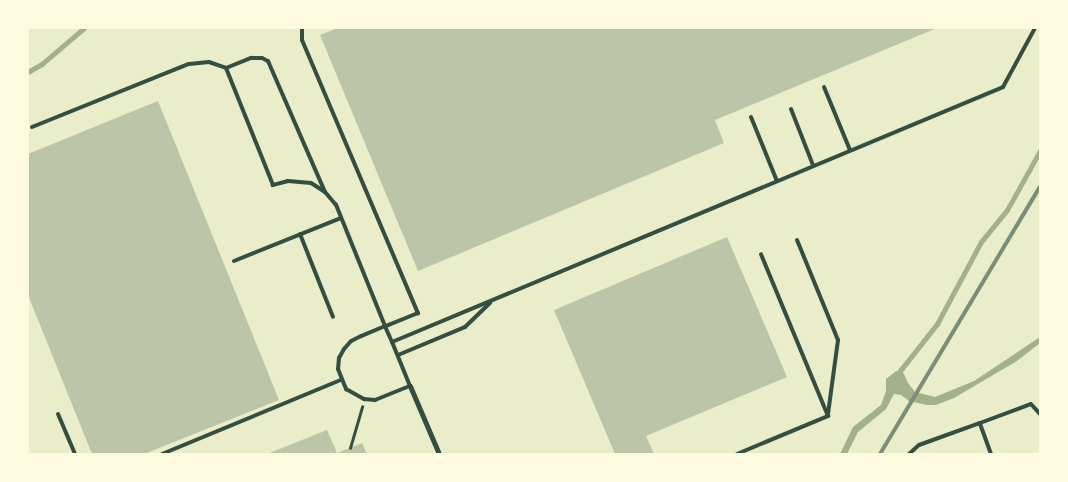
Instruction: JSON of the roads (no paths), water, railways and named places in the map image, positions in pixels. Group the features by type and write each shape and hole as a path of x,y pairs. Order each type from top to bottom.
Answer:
{"street":[{"path":"410,386 439,454"}],"lane":[{"path":"226,68 273,185 288,181 304,181 319,187 336,205 385,326 398,355 410,386 375,400 364,399 346,389 341,380 338,369 339,358 351,341 385,326 418,314 302,40 302,28"},
{"path":"392,342 1003,87 1035,28"},
{"path":"32,127 189,64 208,62 226,68 251,58 262,58 268,61 325,192"},
{"path":"824,87 850,150"},
{"path":"791,109 813,166"},
{"path":"751,118 777,181"},
{"path":"234,261 341,218"},
{"path":"300,234 333,317"},
{"path":"797,240 838,340 828,416"},
{"path":"762,254 828,416"},
{"path":"398,355 465,327 493,301"},
{"path":"162,454 341,380"},
{"path":"909,454 919,445 1031,404 1040,414"},
{"path":"58,414 74,454"},
{"path":"737,454 828,416"},
{"path":"980,423 991,454"}],"waterway":[{"path":"28,72 42,64 84,28"},
{"path":"900,375 900,371 937,324 981,242 1007,210 1040,151"}],"railway":[{"path":"880,454 1040,187"}]}
